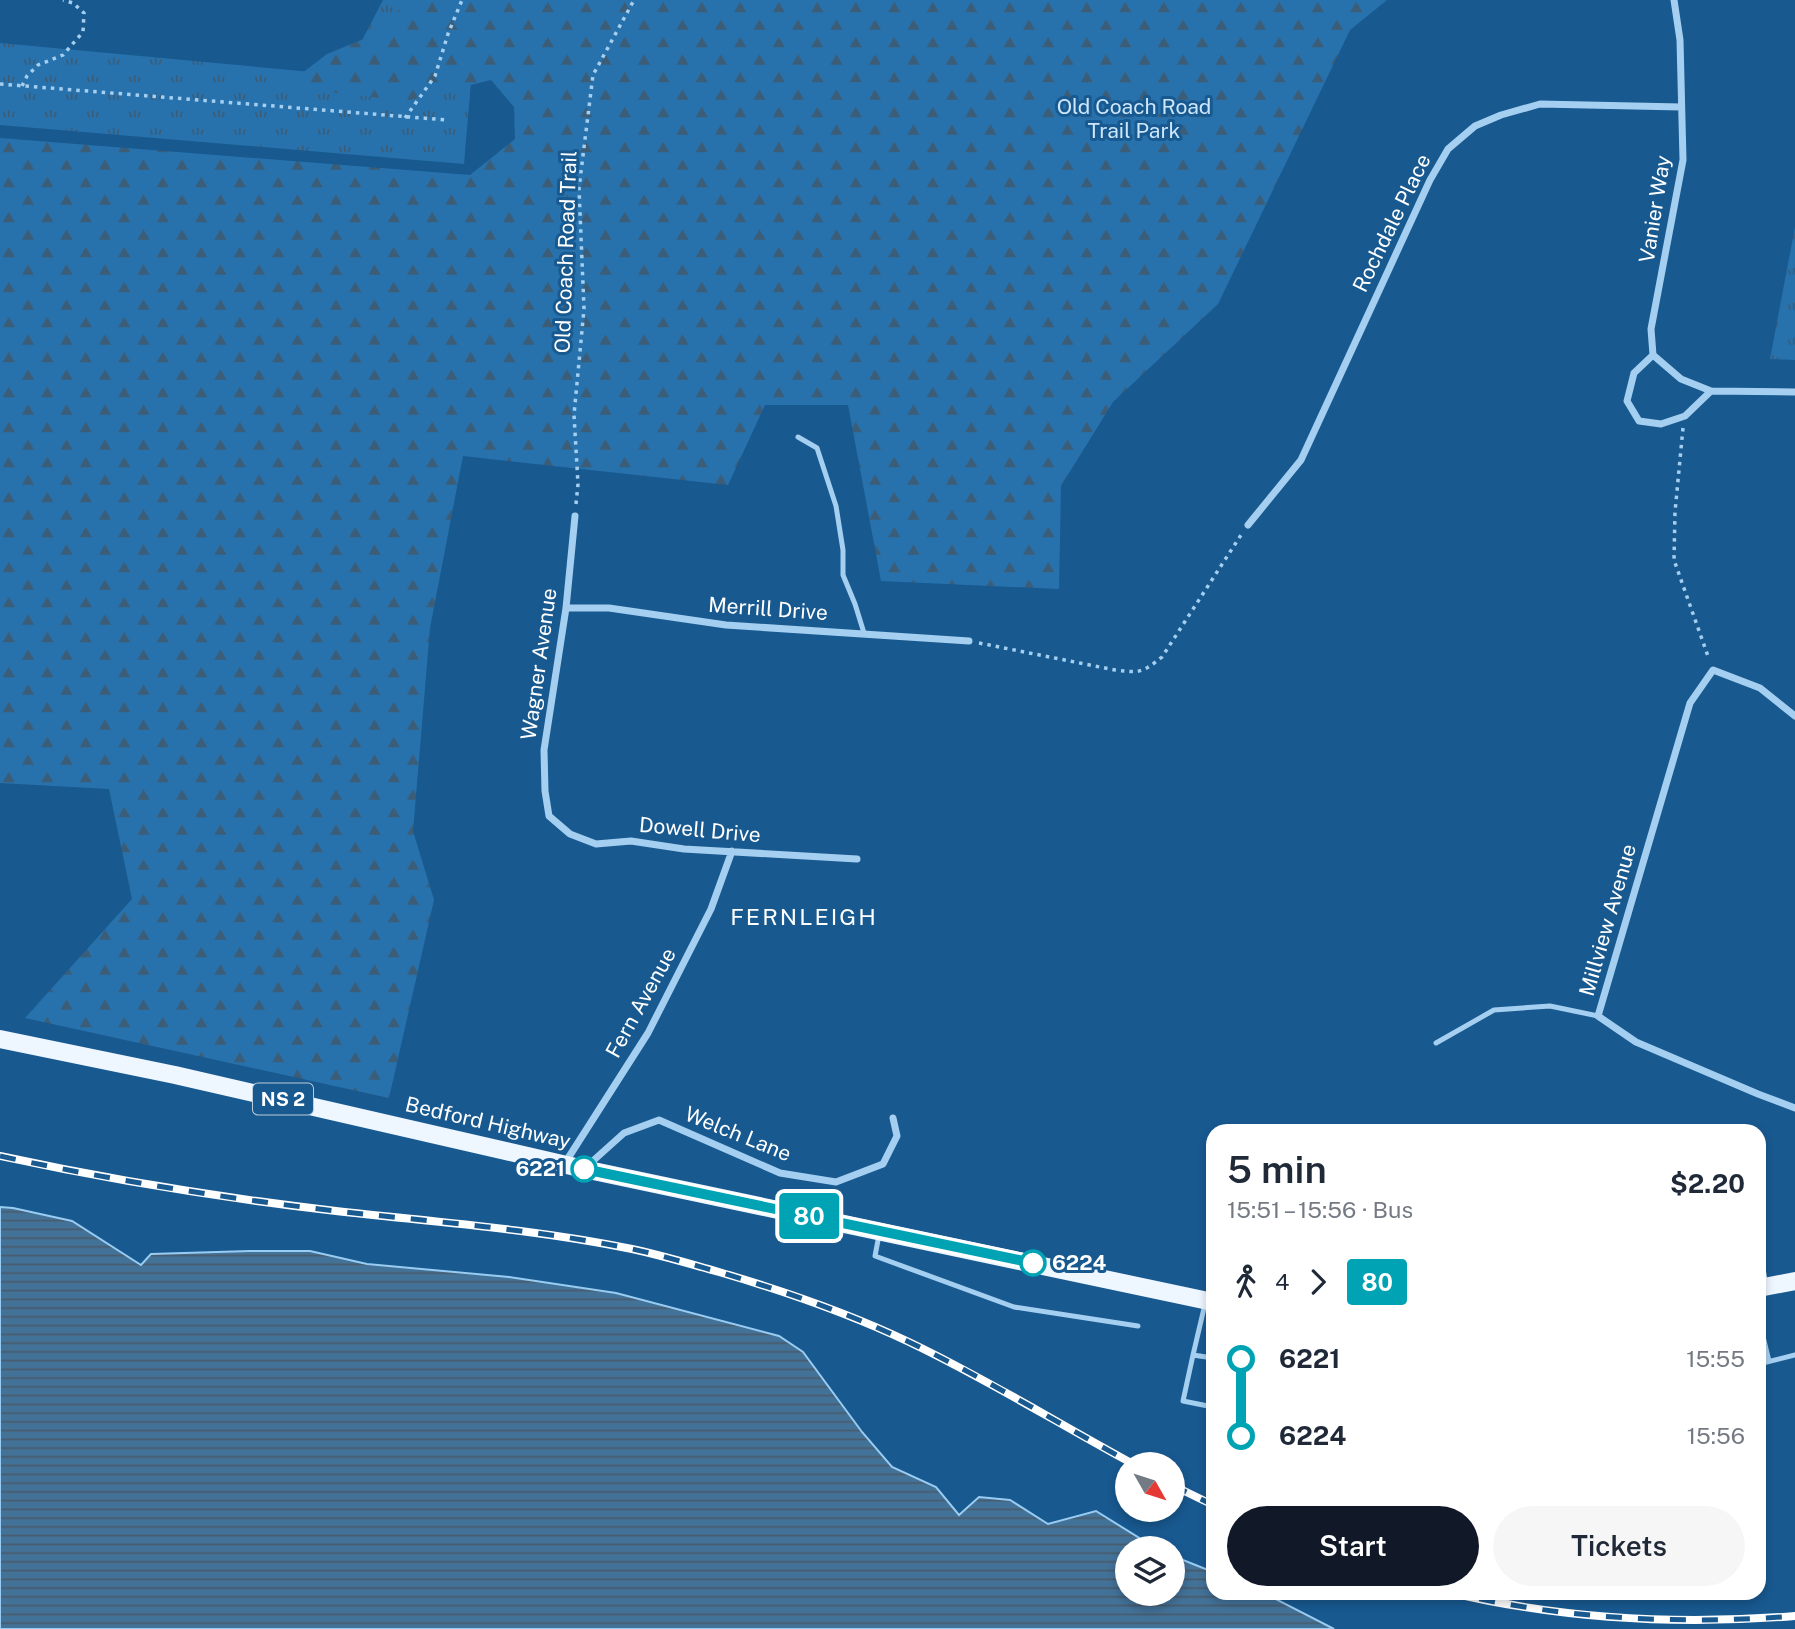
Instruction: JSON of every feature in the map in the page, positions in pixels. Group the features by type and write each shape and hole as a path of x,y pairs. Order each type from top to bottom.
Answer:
{"main road":[{"name":"Bedford Highway","path":"0,1039 175,1075 584,1169 1206,1301"},
{"path":"1766,1286 1795,1281"}],"street":[{"name":"Vanier Way","path":"1653,355 1651,329 1683,160 1680,40 1674,0"},
{"name":"Rochdale Place","path":"1248,524 1301,460 1430,180 1448,149 1475,126 1541,104 1681,107"},
{"path":"1711,391 1685,416 1661,424 1639,421 1627,401 1634,373 1653,355 1681,379 1711,391 1795,393"},
{"name":"Wagner Avenue","path":"549,816 545,791 544,750 566,608 575,516"},
{"name":"Merrill Drive","path":"566,608 609,608 726,625 969,641"},
{"path":"1713,670 1760,688 1795,716"},
{"name":"Millview Avenue","path":"1713,670 1690,703 1598,1016 1636,1042 1795,1108"},
{"name":"Dowell Drive","path":"549,816 570,834 597,844 631,841 684,849 857,859"},
{"name":"Fern Avenue","path":"565,1164 648,1033 710,909 732,851"},
{"name":"Welch Lane","path":"584,1169 624,1133 659,1120 780,1173 836,1182 883,1164 897,1136 893,1118"}],"lane":[{"path":"798,437 817,448 836,506 843,550 843,575 864,634"},
{"path":"1436,1043 1494,1010 1550,1006 1598,1016"},
{"path":"880,1232 875,1256 1014,1307 1138,1326"},
{"path":"1206,1312 1183,1401 1206,1406"},
{"path":"1766,1349 1769,1361"},
{"path":"1193,1355 1206,1357"},
{"path":"1766,1362 1795,1356"}],"path":[{"path":"22,86 38,65 62,55 83,32 83,13 73,3 63,0"},
{"path":"405,118 435,76 462,0"},
{"name":"Old Coach Road Trail","path":"575,516 578,484 574,415 584,310 579,188 593,75 634,0"},
{"path":"0,84 447,120"},
{"path":"1685,416 1675,512 1674,560 1713,670"},
{"path":"969,641 1115,670 1134,672 1147,669 1162,657 1248,524"}],"green space":[{"path":"383,0 478,0 464,164 0,125 0,43 344,75"},
{"name":"Old Coach Road Trail Park","path":"398,0 1387,0 1350,30 1218,304 1113,402 1061,486 1059,589 881,581 848,405 765,405 728,485 463,456 430,628 413,831 434,900 389,1098 25,1018 132,899 109,789 0,783 0,138 470,175 515,139 514,107 491,80 406,101 284,87 327,54 398,25"},
{"path":"1795,227 1795,360 1770,359"}],"shaded area":[{"path":"0,1207 72,1221 141,1265 151,1254 310,1251 367,1264 509,1277 616,1293 779,1336 803,1352 862,1432 892,1467 936,1487 959,1515 979,1497 1010,1500 1048,1524 1096,1511 1136,1536 1115,1536 1115,1606 1185,1606 1185,1561 1206,1569 1206,1600 1278,1600 1334,1629 0,1629"}],"railway":[{"path":"0,1156 125,1181 209,1194 559,1236 675,1260 792,1295 886,1331 967,1371 1115,1454"},
{"path":"1185,1491 1206,1502"},
{"path":"1486,1600 1621,1618 1708,1620 1795,1616"}],"bus line":[{"name":"80","path":"584,1169 1033,1263"}],"place":[{"name":"6221","path":"584,1169"},
{"name":"6224","path":"1033,1263"}],"district":[{"name":"FERNLEIGH","path":"804,917"}]}
